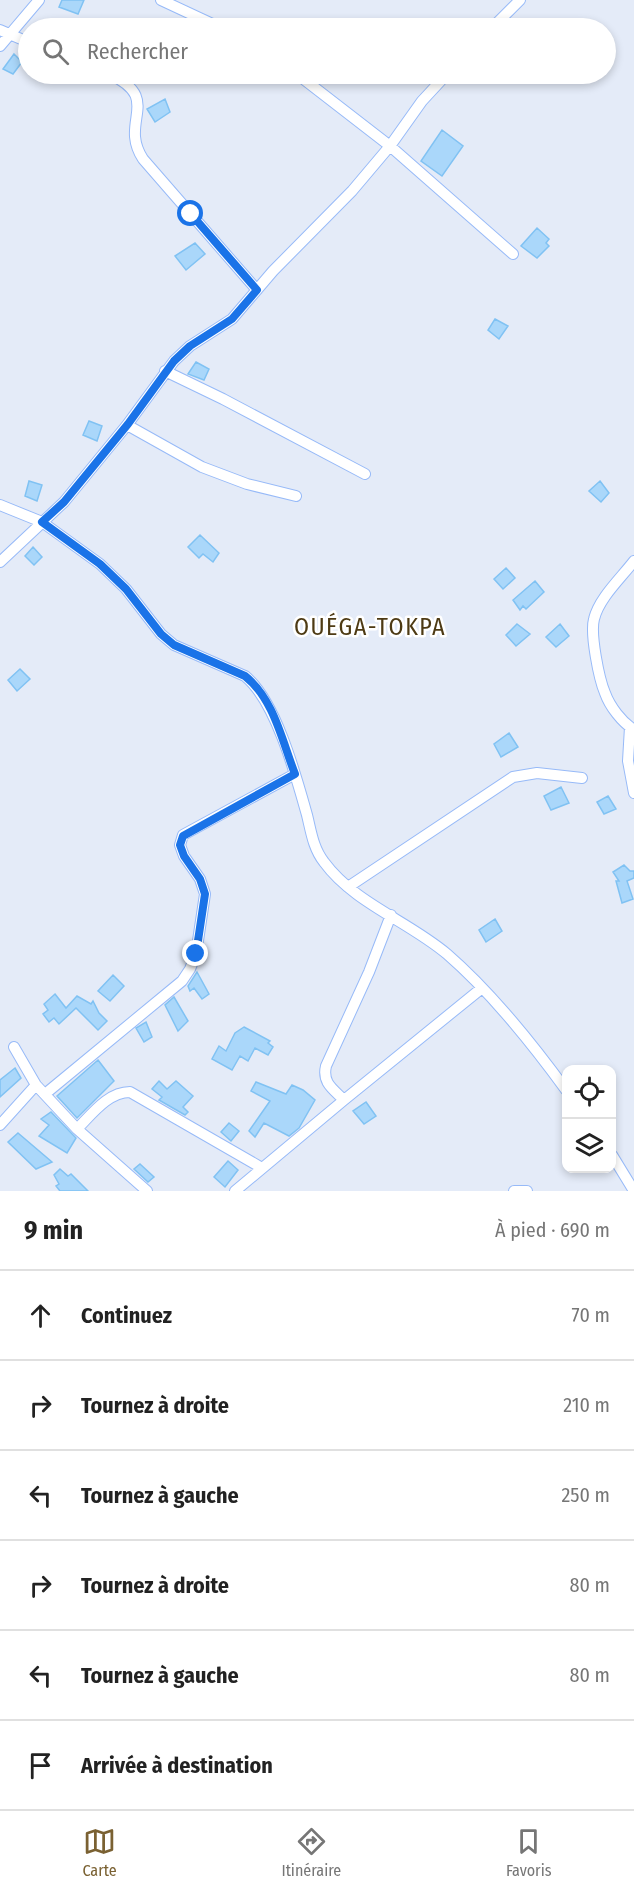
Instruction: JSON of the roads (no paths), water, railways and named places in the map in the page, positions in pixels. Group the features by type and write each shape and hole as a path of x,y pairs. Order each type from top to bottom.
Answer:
{"street":[{"path":"20,18 39,0"},
{"path":"161,0 199,18"},
{"path":"502,18 520,0"},
{"path":"0,46 5,33 18,20"},
{"path":"128,84 136,93 134,140 143,159 257,290"},
{"path":"310,84 390,146 513,254"},
{"path":"0,562 64,502 128,424 165,371 190,346 232,319 352,191 438,84"},
{"path":"165,371 365,474"},
{"path":"128,424 202,467 247,484 296,496"},
{"path":"0,504 42,522 100,564 126,589 161,634 174,645 245,676 254,683 270,707 295,774 317,851 330,870 348,887 419,932 447,954 518,1028 562,1084"},
{"path":"634,561 602,603 594,619 593,638 605,694 616,712 632,728 628,761 634,793"},
{"path":"348,887 513,777 537,773 582,778"},
{"path":"45,1094 182,981 190,969 196,954 205,894 200,879 184,856 180,845 183,836 295,774"},
{"path":"344,1100 326,1083 324,1074 326,1066 369,972 391,915"},
{"path":"235,1191 482,988"},
{"path":"14,1047 36,1085 77,1129 147,1191"},
{"path":"0,1125 36,1085"},
{"path":"77,1129 107,1100 120,1092 130,1092 262,1168"},
{"path":"616,1162 634,1191"},
{"path":"514,1191 527,1191"}],"district":[{"name":"OUÉGA-TOKPA","path":"370,627"}]}
